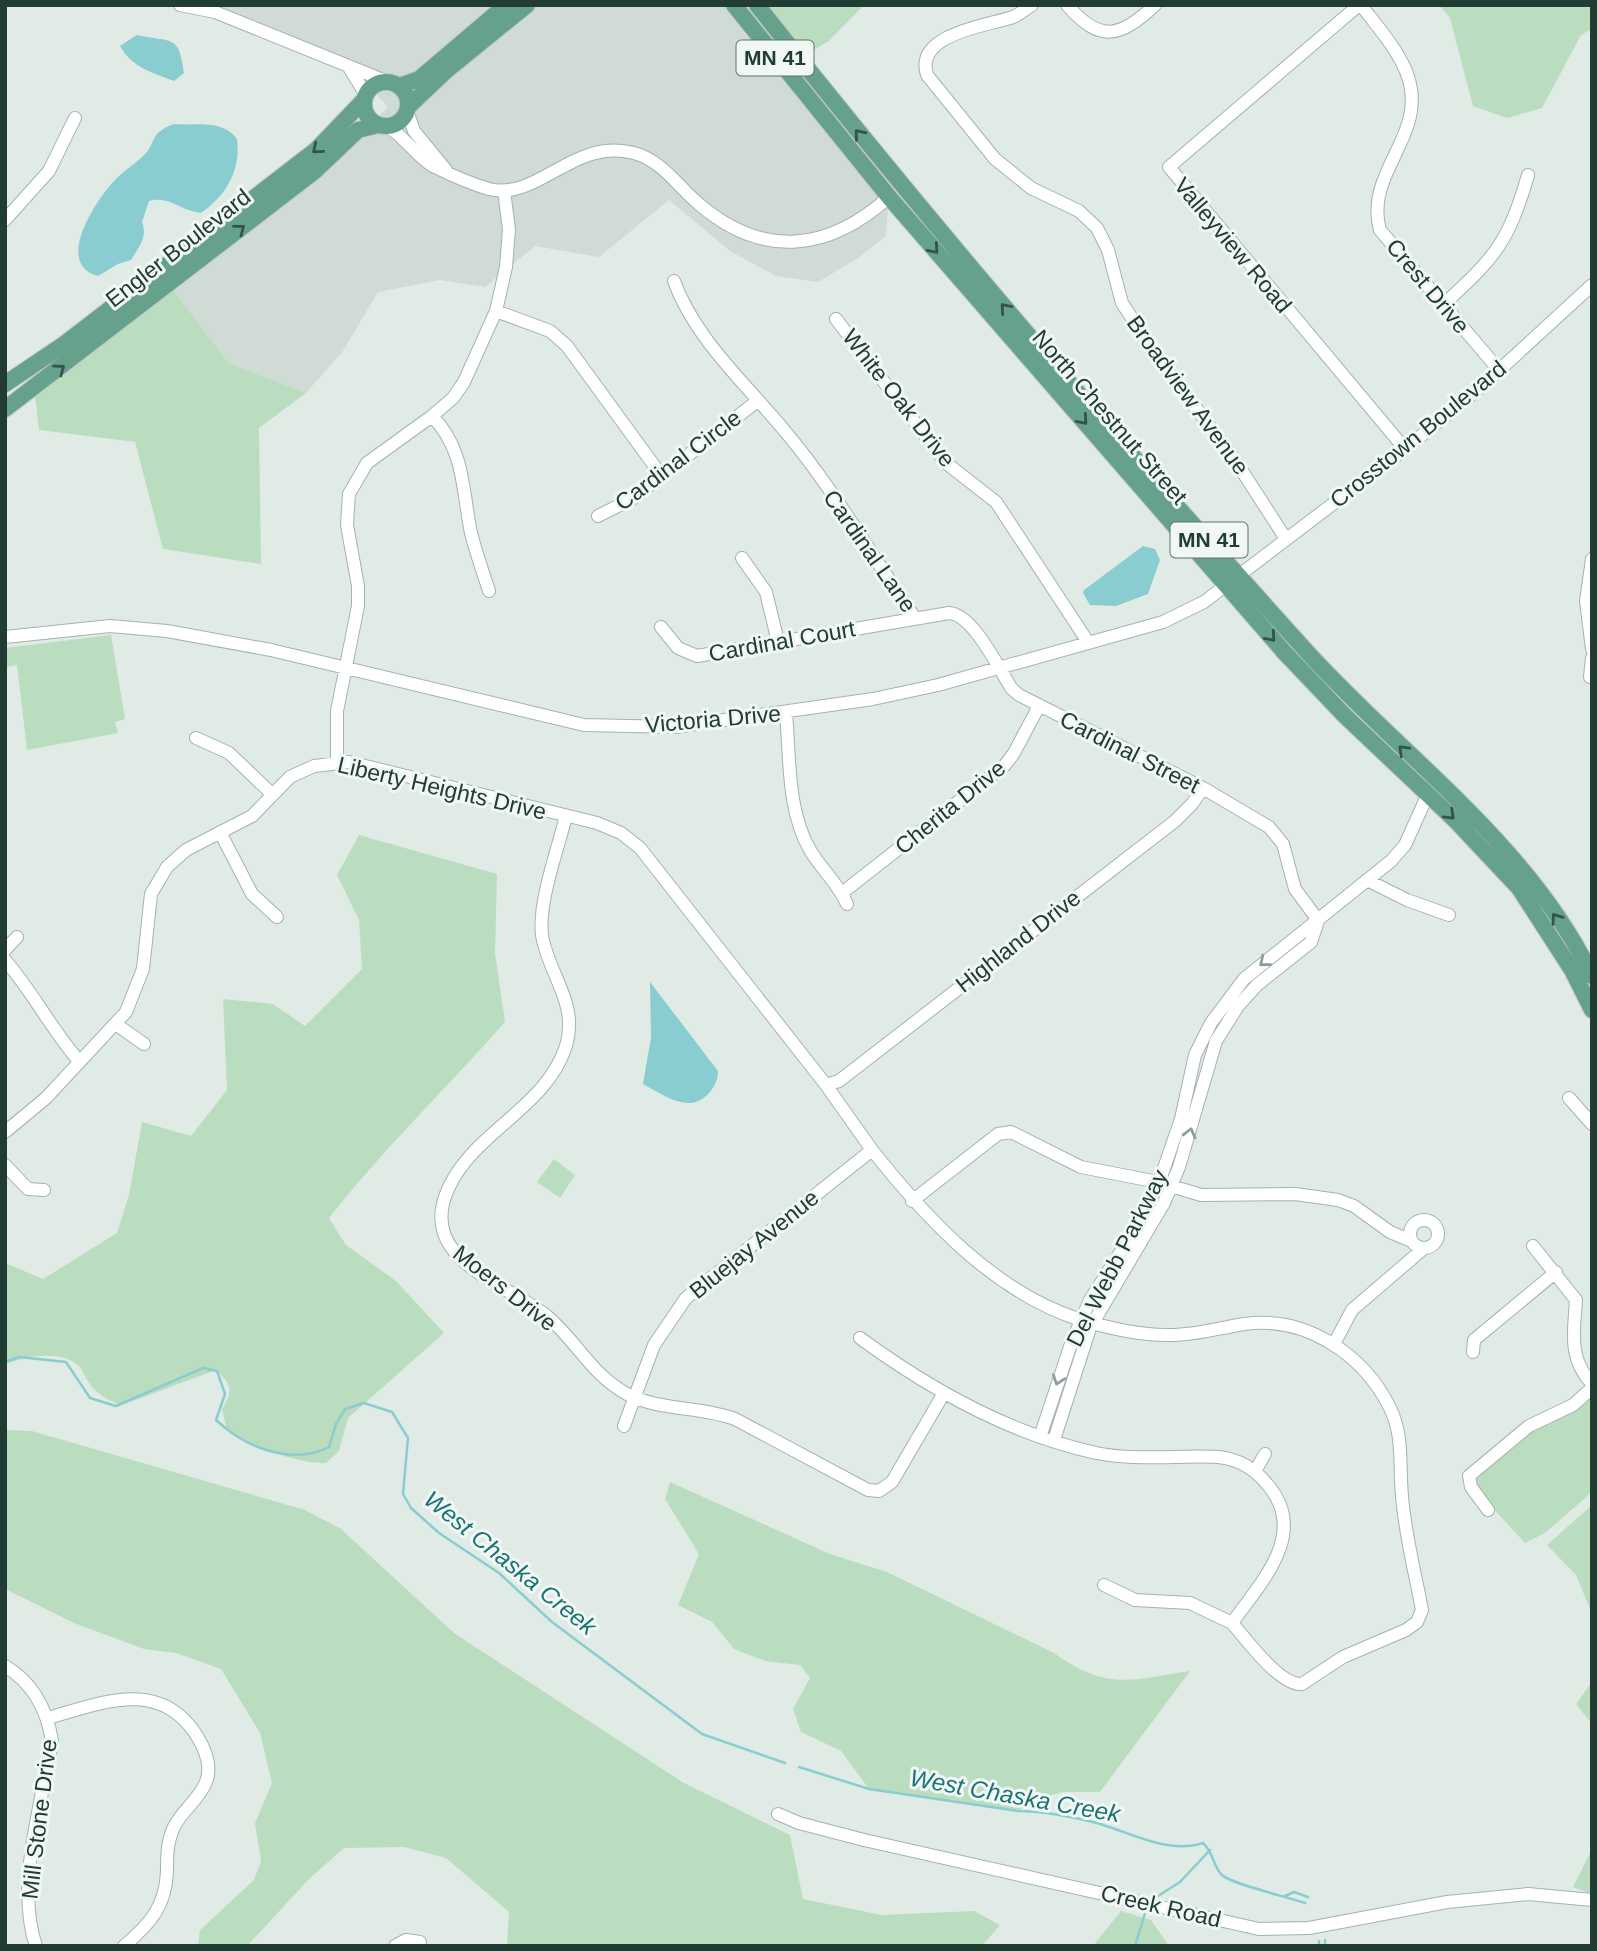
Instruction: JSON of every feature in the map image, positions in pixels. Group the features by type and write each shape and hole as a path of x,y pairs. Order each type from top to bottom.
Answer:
{"main road":[{"path":"506,5 419,79 377,84 365,97 367,115 382,126 401,121 408,109 447,70 527,5"},
{"name":"North Chestnut Street","path":"734,5 889,197 1233,581 1523,872 1565,931 1592,976"},
{"name":"North Chestnut Street","path":"757,5 921,210 1345,716 1428,794 1518,888 1572,970 1592,1010"},
{"path":"394,84 406,94 408,109"},
{"name":"Engler Boulevard","path":"7,383 63,345 316,150 365,97"},
{"name":"Engler Boulevard","path":"5,410 315,172 358,131 382,126"}],"street":[{"path":"180,5 215,12 309,48 350,69 394,84"},
{"name":"Broadview Avenue","path":"1032,5 1017,15 947,37 931,50 925,59 927,75 995,159 1031,188 1079,211 1097,228 1108,250 1122,303 1160,362 1233,457 1286,539"},
{"path":"1067,5 1092,30 1109,33 1141,18 1155,5"},
{"name":"Crest Drive","path":"1360,5 1388,41 1412,90 1404,139 1386,170 1376,202 1380,230 1499,370"},
{"name":"Valleyview Road","path":"1360,5 1169,167 1405,449"},
{"path":"350,69 365,97"},
{"path":"408,109 414,131 446,170"},
{"path":"5,220 49,171 75,118"},
{"path":"382,126 434,167 472,183 504,191 525,185 575,158 603,149 633,153 666,171 716,217 746,234 786,243 814,241 832,234 870,214 889,197"},
{"path":"1443,305 1483,269 1502,245 1515,219 1528,175"},
{"path":"337,761 337,711 348,670 358,606 358,586 347,525 349,494 367,463 432,416 464,382 496,311 506,267 509,229 504,191"},
{"name":"Cardinal Lane","path":"674,281 683,304 757,402 784,430 915,618 949,613 962,616 999,668"},
{"name":"Crosstown Boulevard","path":"1233,581 1405,449 1499,370 1592,285"},
{"path":"496,311 550,331 566,346 661,475"},
{"name":"White Oak Drive","path":"836,319 946,463 996,502 1088,642"},
{"name":"Cardinal Circle","path":"598,516 623,505 757,402"},
{"path":"432,416 450,436 461,464 471,530 489,591"},
{"path":"742,558 765,592 778,642"},
{"path":"1592,559 1586,601 1592,649"},
{"name":"Victoria Drive","path":"5,637 110,626 167,631 259,648 584,725 675,727 786,713 904,693 1183,615 1233,581"},
{"name":"Cardinal Court","path":"661,627 678,648 692,655 915,618"},
{"path":"1590,677 1592,658"},
{"name":"Cardinal Street","path":"999,668 1012,689 1039,706 1203,788 1269,827 1283,844 1295,890 1318,920"},
{"name":"Cherita Drive","path":"786,713 799,823 810,849 844,898 1004,765 1014,753 1039,706"},
{"path":"196,738 229,753 272,794"},
{"name":"Liberty Heights Drive","path":"5,1132 46,1098 79,1060 117,1025 139,984 145,952 148,907 158,880 177,857 252,816 272,794 302,770 337,761 608,827 640,848 826,1085"},
{"name":"Highland Drive","path":"826,1085 838,1081 1175,821 1203,788"},
{"name":"Del Webb Parkway","path":"1054,1440 1098,1283 1129,1239 1158,1182 1181,1119 1195,1055 1211,1023 1244,979 1391,861 1405,845 1428,794"},
{"name":"Moers Drive","path":"566,816 542,919 547,951 566,998 569,1023 565,1048 547,1084 462,1166 449,1187 440,1220 446,1240 455,1254 548,1317 602,1378 635,1397 735,1419 859,1487 876,1491 892,1482 944,1393"},
{"path":"220,832 252,894 277,917"},
{"path":"1367,880 1407,900 1449,915"},
{"name":"Del Webb Parkway","path":"1040,1437 1087,1321 1171,1187 1187,1145 1199,1091 1216,1041 1238,1006 1257,985 1311,943 1318,920"},
{"path":"5,950 18,937"},
{"path":"5,960 30,989 57,1036 79,1060"},
{"path":"117,1025 144,1044"},
{"path":"826,1085 912,1200 1009,1284 1054,1310 1132,1333 1168,1335 1257,1324 1291,1328 1334,1343 1370,1376 1391,1410 1397,1426 1406,1536 1420,1616 1406,1630 1343,1657 1299,1685 1281,1677 1232,1623 1190,1603 1135,1600 1104,1585"},
{"path":"1569,1098 1592,1124"},
{"path":"912,1200 998,1135 1006,1132 1081,1167 1158,1182 1201,1195 1295,1195 1338,1200 1354,1206 1390,1232 1423,1249"},
{"name":"Bluejay Avenue","path":"624,1426 654,1345 686,1298 872,1150"},
{"path":"5,1165 28,1189 44,1190"},
{"path":"1334,1343 1352,1310 1438,1237 1438,1227 1426,1217 1408,1232 1409,1240"},
{"path":"1488,1510 1471,1488 1469,1476 1530,1426 1573,1405 1592,1386 1581,1373 1574,1354 1576,1300 1533,1246"},
{"path":"1473,1352 1474,1340 1556,1272"},
{"path":"860,1338 944,1393 1022,1432 1096,1452 1124,1456 1229,1459 1255,1471 1271,1488 1280,1506 1284,1537 1269,1573 1232,1623"},
{"path":"1255,1471 1265,1454"},
{"name":"Mill Stone Drive","path":"5,1665 28,1684 48,1718 52,1741 28,1881 27,1910 36,1946"},
{"path":"48,1718 128,1697 144,1698 180,1717 204,1748 207,1781 173,1829 167,1849 166,1893 159,1911 124,1946"},
{"name":"Creek Road","path":"778,1814 799,1823 864,1840 1259,1929 1309,1928 1447,1902 1528,1894 1592,1900"},
{"path":"395,1946 406,1940 420,1942"}],"shaded area":[{"path":"218,5 733,5 889,197 886,236 858,258 818,282 776,276 730,251 669,200 599,257 535,246 485,287 440,280 378,292 343,351 306,393 229,363 172,289 300,192 388,107 359,75 215,12"}],"green space":[{"path":"762,5 864,5 829,41 805,55"},
{"path":"1592,5 1592,29 1581,35 1542,108 1507,118 1473,106 1450,18 1440,6"},
{"path":"172,289 229,363 306,393 259,428 261,564 163,549 135,442 39,430 35,394"},
{"path":"111,635 125,719 115,722 118,733 27,750 17,665 5,667 5,648"},
{"path":"359,835 497,874 495,953 505,1022 371,1168 329,1218 346,1245 396,1281 444,1333 348,1418 339,1451 326,1463 300,1460 274,1452 248,1441 226,1427 222,1409 229,1388 228,1383 216,1370 122,1405 100,1394 88,1382 79,1366 63,1358 33,1357 5,1364 5,1263 43,1279 117,1233 129,1195 142,1122 191,1136 227,1090 223,999 273,1004 305,1026 362,969 359,920 337,875"},
{"path":"554,1159 575,1175 560,1198 537,1182"},
{"path":"1592,1396 1592,1492 1545,1533 1525,1543 1475,1489 1475,1480 1537,1426"},
{"path":"5,1430 32,1431 305,1510 341,1529 454,1633 684,1783 790,1835 803,1899 882,1915 974,1911 1000,1925 982,1946 507,1946 509,1912 446,1858 404,1847 344,1848 309,1879 247,1946 198,1946 200,1930 254,1880 261,1861 255,1823 272,1783 260,1733 221,1669 176,1653 144,1649 74,1623 5,1589"},
{"path":"670,1482 830,1554 887,1572 1054,1653 1089,1673 1120,1680 1190,1671 1100,1792 1062,1792 1040,1798 1018,1811 869,1789 841,1751 801,1732 793,1709 810,1678 800,1665 765,1661 734,1649 712,1622 678,1605 699,1554 665,1499"},
{"path":"1592,1505 1592,1614 1576,1575 1547,1545"},
{"path":"1592,1682 1592,1724 1576,1704"},
{"path":"1592,1849 1592,1894 1573,1887"},
{"path":"1121,1911 1151,1920 1169,1946 1093,1946"}],"water":[{"path":"137,35 172,42 179,51 184,73 174,81 143,68 130,59 120,46"},
{"path":"174,124 217,126 224,128 237,139 237,162 230,182 218,199 201,213 163,200 149,201 142,222 143,237 131,260 98,276 85,269 79,259 79,246 82,232 97,203 116,179 147,152 156,135"},
{"path":"1143,546 1155,549 1160,560 1148,594 1116,606 1090,605 1084,590"},
{"path":"650,982 718,1071 712,1090 702,1099 686,1103 677,1101 643,1084 651,1037"}],"waterway":[{"name":"West Chaska Creek","path":"5,1362 19,1357 66,1362 90,1398 116,1406 203,1368 217,1371 225,1394 216,1420 254,1445 284,1454 299,1455 329,1447 336,1424 345,1409 364,1403 392,1412 408,1438 403,1494 411,1508 439,1533 499,1573 552,1622 702,1734 785,1763"},
{"name":"West Chaska Creek","path":"799,1767 869,1789 1065,1816 1162,1844 1189,1846 1203,1843 1219,1872 1227,1879 1305,1903"},
{"path":"1158,1896 1180,1882 1210,1850"},
{"name":"West Chaska Creek","path":"1285,1896 1294,1892 1308,1897"},
{"path":"1135,1946 1145,1913"},
{"name":"West Chaska Creek","path":"1325,1940 1325,1946"},
{"name":"West Chaska Creek","path":"1319,1941 1319,1946"}]}
